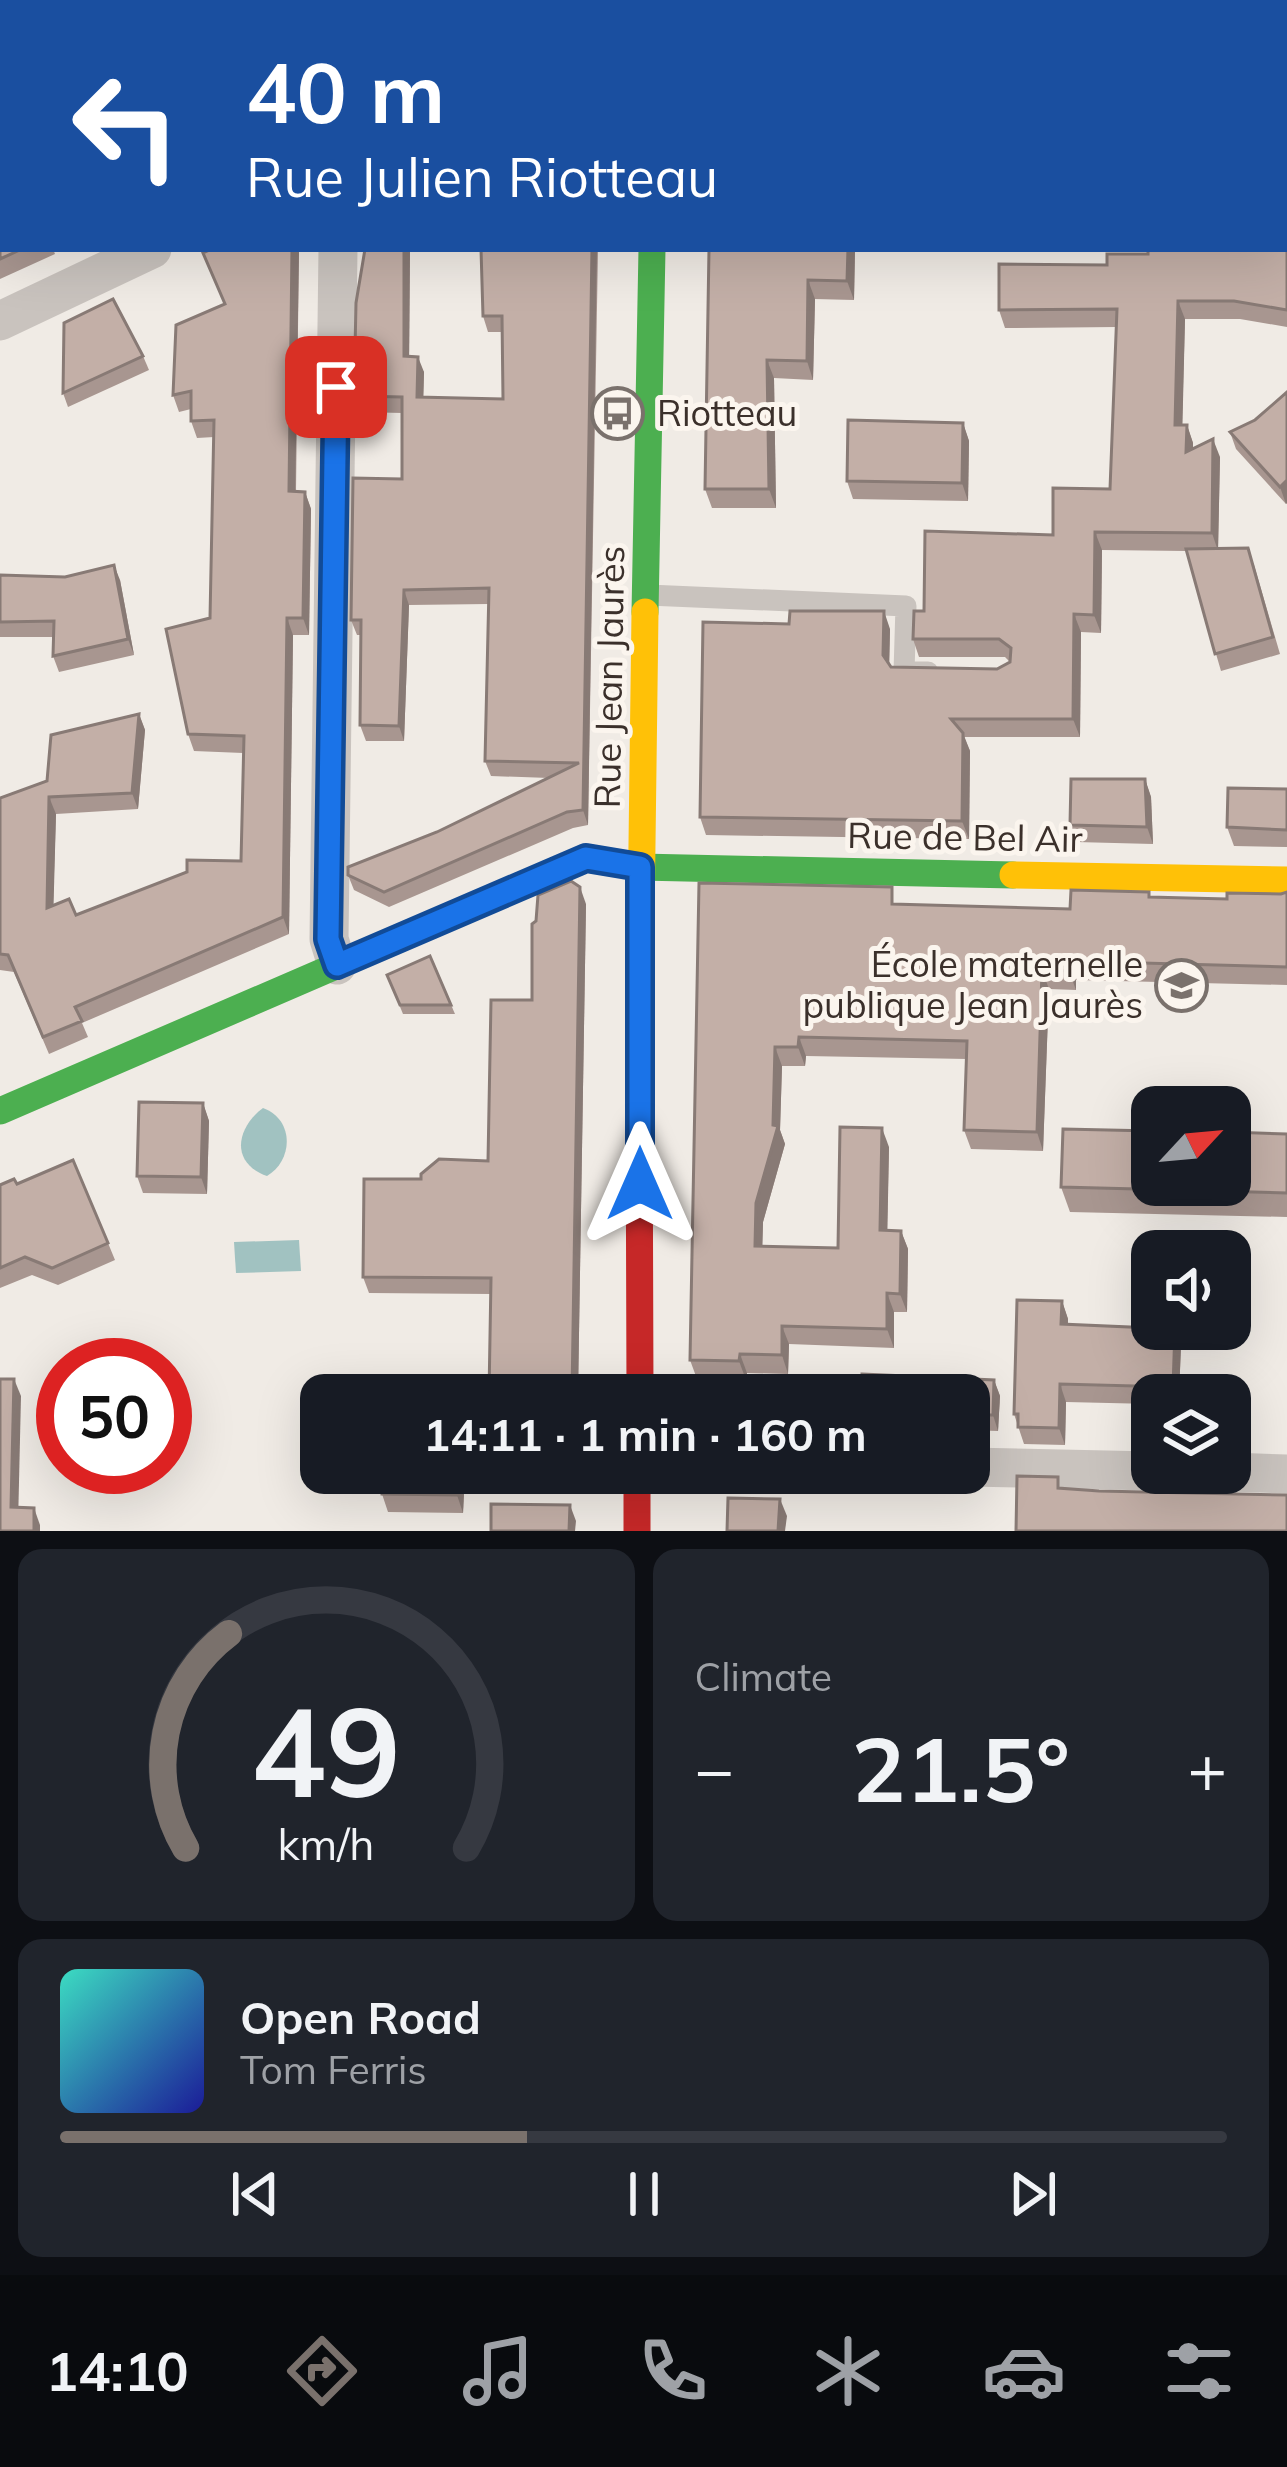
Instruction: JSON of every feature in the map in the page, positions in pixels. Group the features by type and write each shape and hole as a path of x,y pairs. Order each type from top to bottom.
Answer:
{"street":[{"path":"0,321 146,252"},
{"path":"337,965 328,939 338,252"},
{"name":"Rue Jean Jaurès","path":"640,1374 640,867 652,252"},
{"name":"Rue de Bel Air","path":"0,1111 586,858 640,867 1287,880"},
{"path":"990,1467 1131,1470"},
{"path":"1251,1473 1287,1474"},
{"path":"637,1494 637,1531"}],"lane":[{"path":"648,595 906,606 904,672 944,672"}],"water":[{"path":"263,1108 280,1121 287,1140 282,1160 267,1176 247,1163 241,1145 247,1125"},
{"path":"299,1240 301,1271 236,1273 234,1242"}],"building":[{"path":"292,252 289,491 305,492 303,618 287,618 283,917 75,1007 82,1021 43,1037 8,955 0,954 0,798 47,781 51,735 139,714 132,793 49,797 47,908 69,899 76,915 187,872 187,860 241,861 244,736 188,734 166,629 210,618 214,420 191,421 191,391 173,395 176,325 225,304 203,253"},
{"path":"364,252 404,252 404,356 418,357 417,397 503,399 502,316 483,316 481,252 592,252 583,810 567,812 384,892 348,875 348,867 437,832 579,763 485,761 489,588 404,590 399,726 360,725 361,620 351,620 353,478 402,479 402,397 354,396 356,303"},
{"path":"709,252 848,252 847,281 808,280 807,361 767,360 769,489 705,489"},
{"path":"1287,252 1287,310 1234,301 1178,301 1175,425 1187,425 1186,452 1213,439 1212,533 1095,532 1094,615 1074,614 1073,719 951,719 963,733 962,821 700,817 703,622 789,624 790,611 884,611 883,655 891,667 997,669 1010,662 1011,648 999,639 913,639 914,611 924,611 925,531 1053,535 1053,488 1110,489 1117,309 999,310 999,264 1107,265 1107,254"},
{"path":"113,299 143,356 63,393 64,323"},
{"path":"1287,392 1287,480 1280,487 1230,432 1255,420"},
{"path":"848,420 963,423 962,483 847,481"},
{"path":"1248,548 1273,637 1215,654 1186,549"},
{"path":"114,565 128,639 53,656 54,621 0,622 0,575 65,577"},
{"path":"1071,779 1145,779 1147,827 1070,825"},
{"path":"1228,788 1287,789 1287,830 1227,827"},
{"path":"571,881 580,887 572,1374 489,1374 491,1278 363,1277 364,1179 421,1179 439,1159 488,1161 491,1000 532,1000 532,924 538,895"},
{"path":"699,883 892,887 892,904 1070,909 1071,890 1227,899 1227,893 1287,892 1287,967 1069,961 1069,971 1042,970 1037,1132 964,1130 967,1041 799,1037 798,1047 775,1047 773,1125 778,1126 756,1203 755,1246 838,1248 840,1127 882,1128 880,1230 901,1231 900,1294 887,1293 887,1329 782,1326 782,1355 740,1354 739,1361 690,1360"},
{"path":"430,956 451,1005 400,1005 387,975"},
{"path":"139,1102 203,1103 201,1177 137,1176"},
{"path":"1063,1129 1131,1131 1131,1189 1061,1187"},
{"path":"1251,1133 1287,1134 1287,1193 1251,1192"},
{"path":"73,1160 108,1243 52,1268 25,1257 0,1268 0,1185 14,1179 17,1184"},
{"path":"1017,1300 1062,1301 1061,1324 1131,1327 1131,1350 1174,1350 1173,1374 1131,1374 1131,1386 1060,1384 1059,1428 1018,1427 1018,1414 1014,1414"},
{"path":"0,1379 14,1379 11,1507 34,1508 34,1531 0,1531"},
{"path":"990,1380 994,1380 990,1415"},
{"path":"1017,1476 1058,1477 1058,1488 1131,1494 1287,1495 1287,1531 1016,1531"},
{"path":"728,1498 780,1499 778,1531 727,1531"},
{"path":"491,1504 570,1505 569,1531 491,1531"}],"traffic: fast":[{"path":"645,612 652,252"},
{"path":"0,1111 586,858 640,867 1013,875"}],"traffic: slow":[{"path":"639,1075 645,612"},
{"path":"1013,875 1287,880"}],"traffic: jam":[{"path":"639,1075 640,1374"},
{"path":"637,1494 637,1531"}],"place":[{"name":"Riotteau","path":"618,413"},
{"name":"École maternelle publique Jean Jaurès","path":"1182,985"}],"route":[{"path":"336,387 328,939 337,965 586,858 640,867 640,1184"}]}
